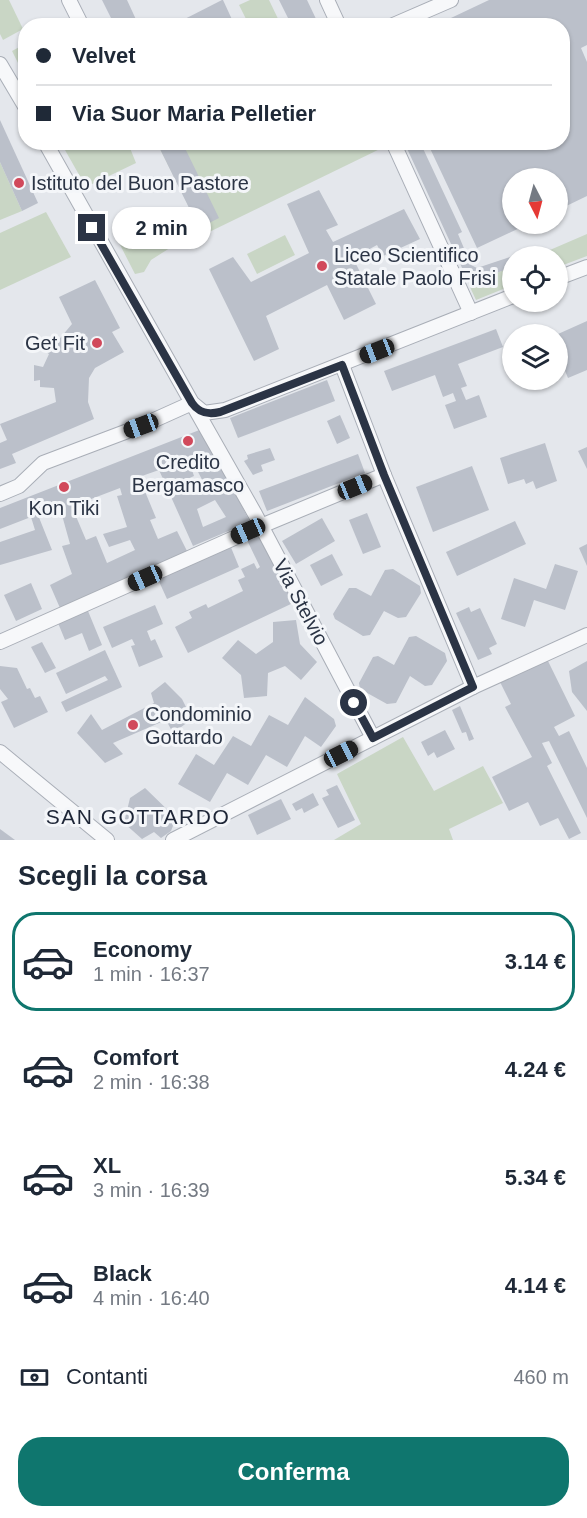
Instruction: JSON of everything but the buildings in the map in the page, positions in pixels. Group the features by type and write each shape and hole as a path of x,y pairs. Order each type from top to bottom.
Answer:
{"street":[{"path":"69,0 78,18"},
{"path":"327,0 335,18"},
{"path":"409,18 451,0"},
{"path":"0,64 18,94"},
{"name":"Via Stelvio","path":"50,150 261,526 373,738"},
{"path":"397,150 471,313"},
{"path":"568,275 587,267"},
{"path":"0,494 19,486 43,463 141,426 192,403 204,413 220,412 502,300"},
{"path":"342,365 384,475 473,687"},
{"path":"0,642 261,526 384,475"},
{"path":"173,840 473,687 587,635"},
{"path":"0,752 107,840"}],"green space":[{"path":"0,0 9,0 18,19 18,32 3,40 0,34"},
{"path":"250,0 269,0 278,18 246,18 239,5"},
{"path":"18,48 18,63 12,51"},
{"path":"65,150 131,150 136,163 86,187"},
{"path":"160,150 378,150 203,235"},
{"path":"0,162 22,211 0,220"},
{"path":"46,212 71,257 0,290 0,233"},
{"path":"157,214 173,246 151,260 144,272 135,274 114,233"},
{"path":"587,234 587,256 568,263 568,246 559,246"},
{"path":"285,235 295,255 257,274 247,254"},
{"path":"502,271 502,289 476,300 469,285"},
{"path":"403,737 434,791 483,766 503,803 449,829 453,840 334,840 361,824 337,774"}],"place":[{"name":"Istituto del Buon Pastore","path":"19,183"},
{"name":"Liceo Scientifico Statale Paolo Frisi","path":"322,266"},
{"name":"Get Fit","path":"97,343"},
{"name":"Credito Bergamasco","path":"188,441"},
{"name":"Kon Tiki","path":"64,487"},
{"name":"Condominio Gottardo","path":"133,725"}],"district":[{"name":"SAN GOTTARDO","path":"138,817"}],"route":[{"path":"92,228 192,403 200,411 209,414 220,412 342,365 384,475 473,687 373,738 354,703"}]}
